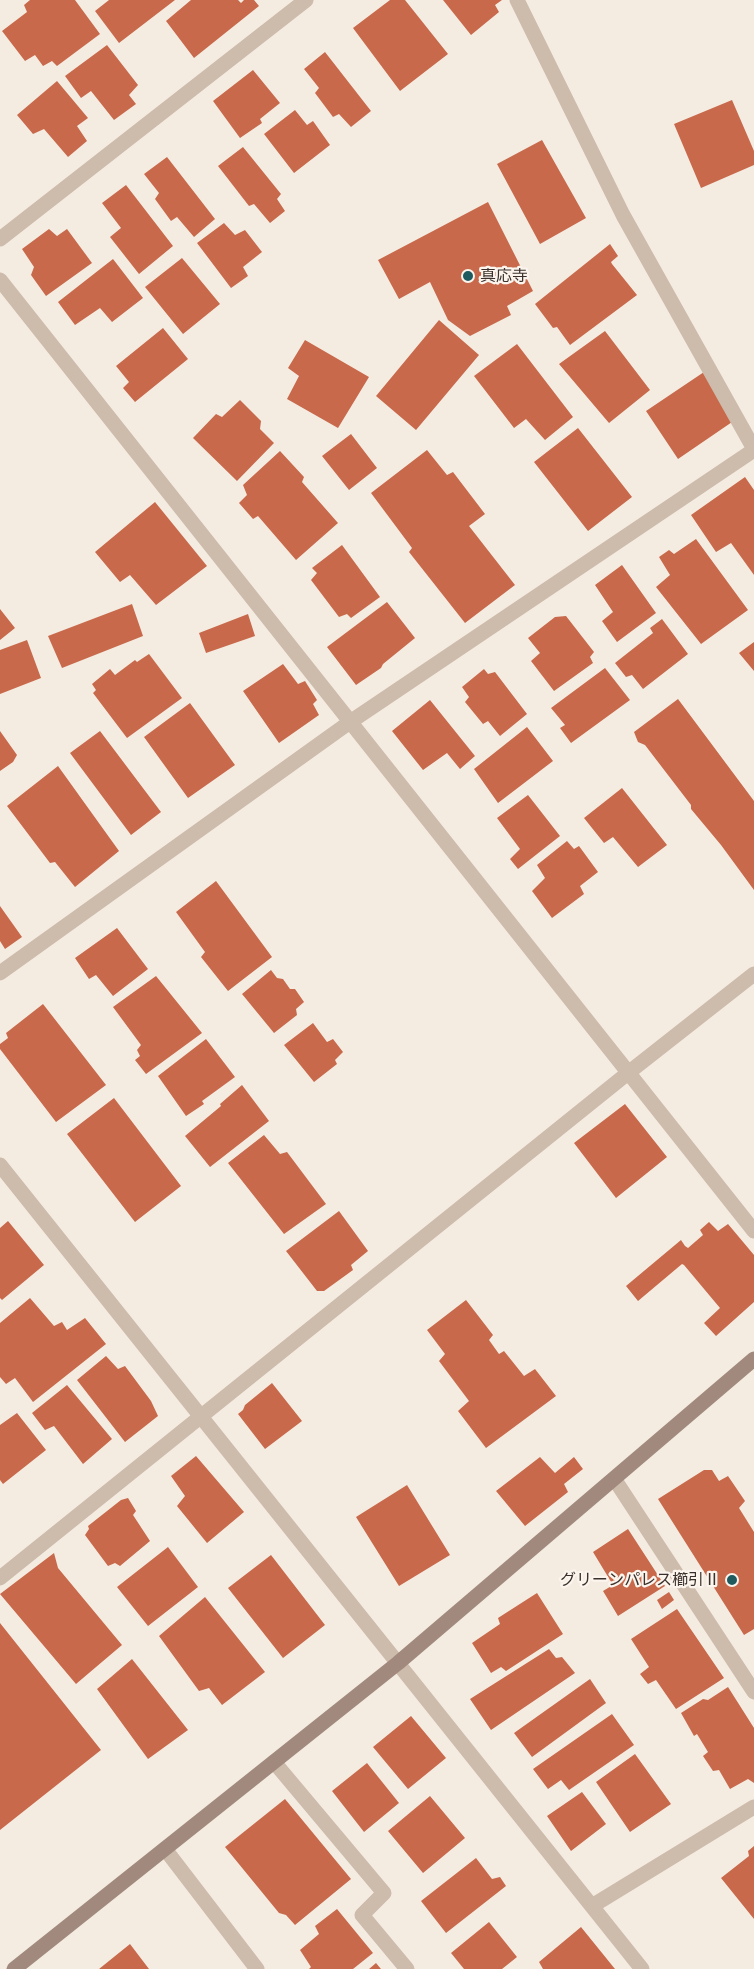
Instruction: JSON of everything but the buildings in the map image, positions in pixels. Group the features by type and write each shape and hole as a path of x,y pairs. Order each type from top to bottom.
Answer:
{"street":[{"path":"0,239 306,0"},
{"path":"0,974 350,722 754,449 623,215 517,0"},
{"path":"0,280 754,1231"},
{"path":"0,1578 628,1072 754,974"},
{"path":"0,1165 642,1969"},
{"path":"14,1969 398,1663 754,1359"},
{"path":"615,1480 754,1692"},
{"path":"274,1762 384,1893 362,1915 407,1969"},
{"path":"592,1906 754,1807"},
{"path":"165,1849 256,1969"}],"place":[{"name":"真応寺","path":"468,276"},
{"name":"グリーンパレス櫛引Ⅱ","path":"732,1580"}]}
